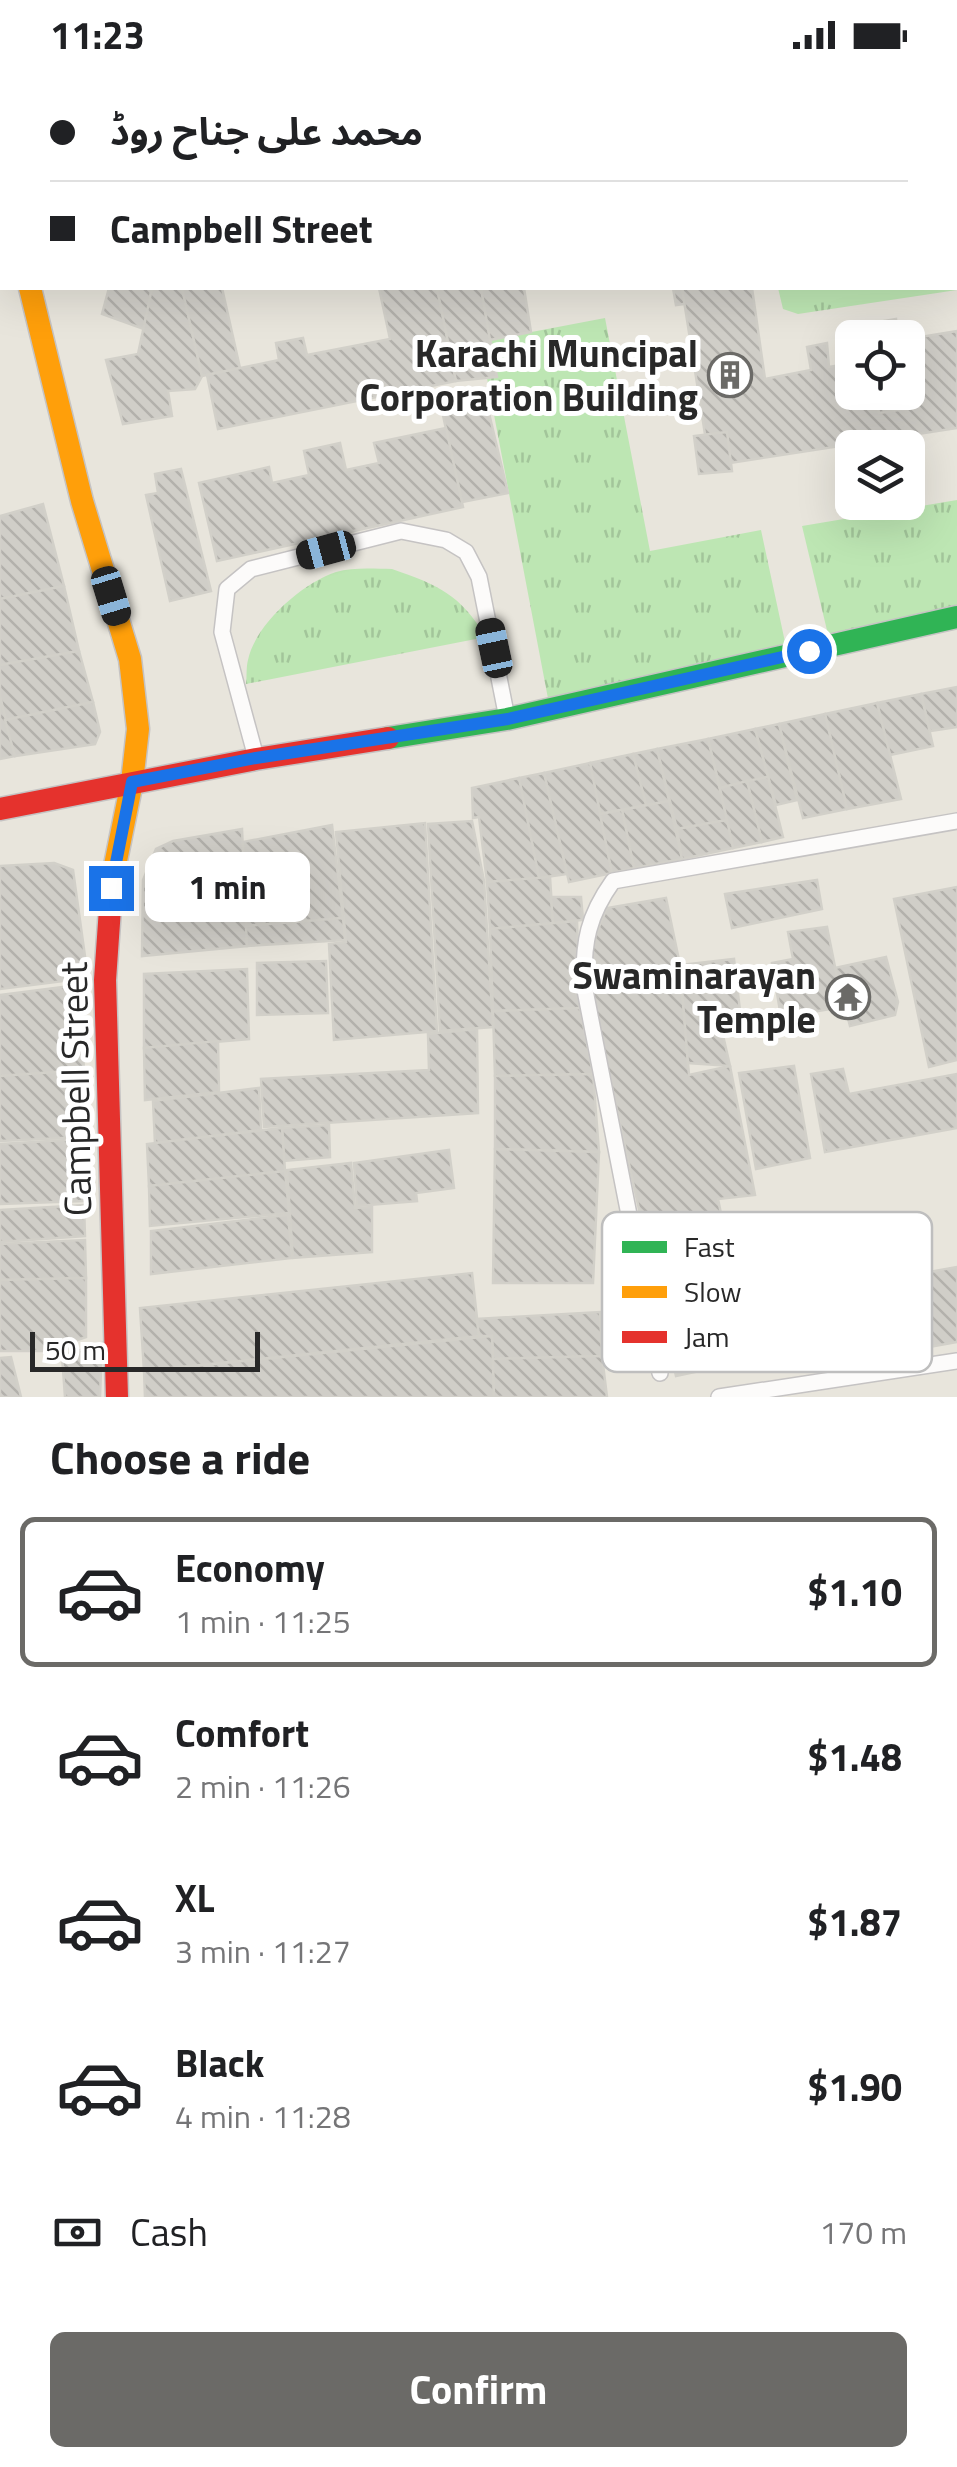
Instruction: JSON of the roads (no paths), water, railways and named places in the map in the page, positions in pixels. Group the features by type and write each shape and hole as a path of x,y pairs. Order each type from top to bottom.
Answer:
{"main road":[{"name":"Campbell Street","path":"30,290 82,501 130,659 138,729 111,888 105,980 118,1397"},
{"path":"0,808 256,758 508,719 957,618"}],"lane":[{"path":"256,758 222,632 226,590 251,569 400,531 446,540 466,552 479,577 508,719"},
{"path":"628,1212 584,986 586,939 594,908 613,881 957,822"},
{"path":"932,1364 957,1360"},
{"path":"719,1397 880,1372"}],"place":[{"name":"Karachi Muncipal Corporation Building","path":"730,375"},
{"name":"Swaminarayan Temple","path":"848,997"}]}
